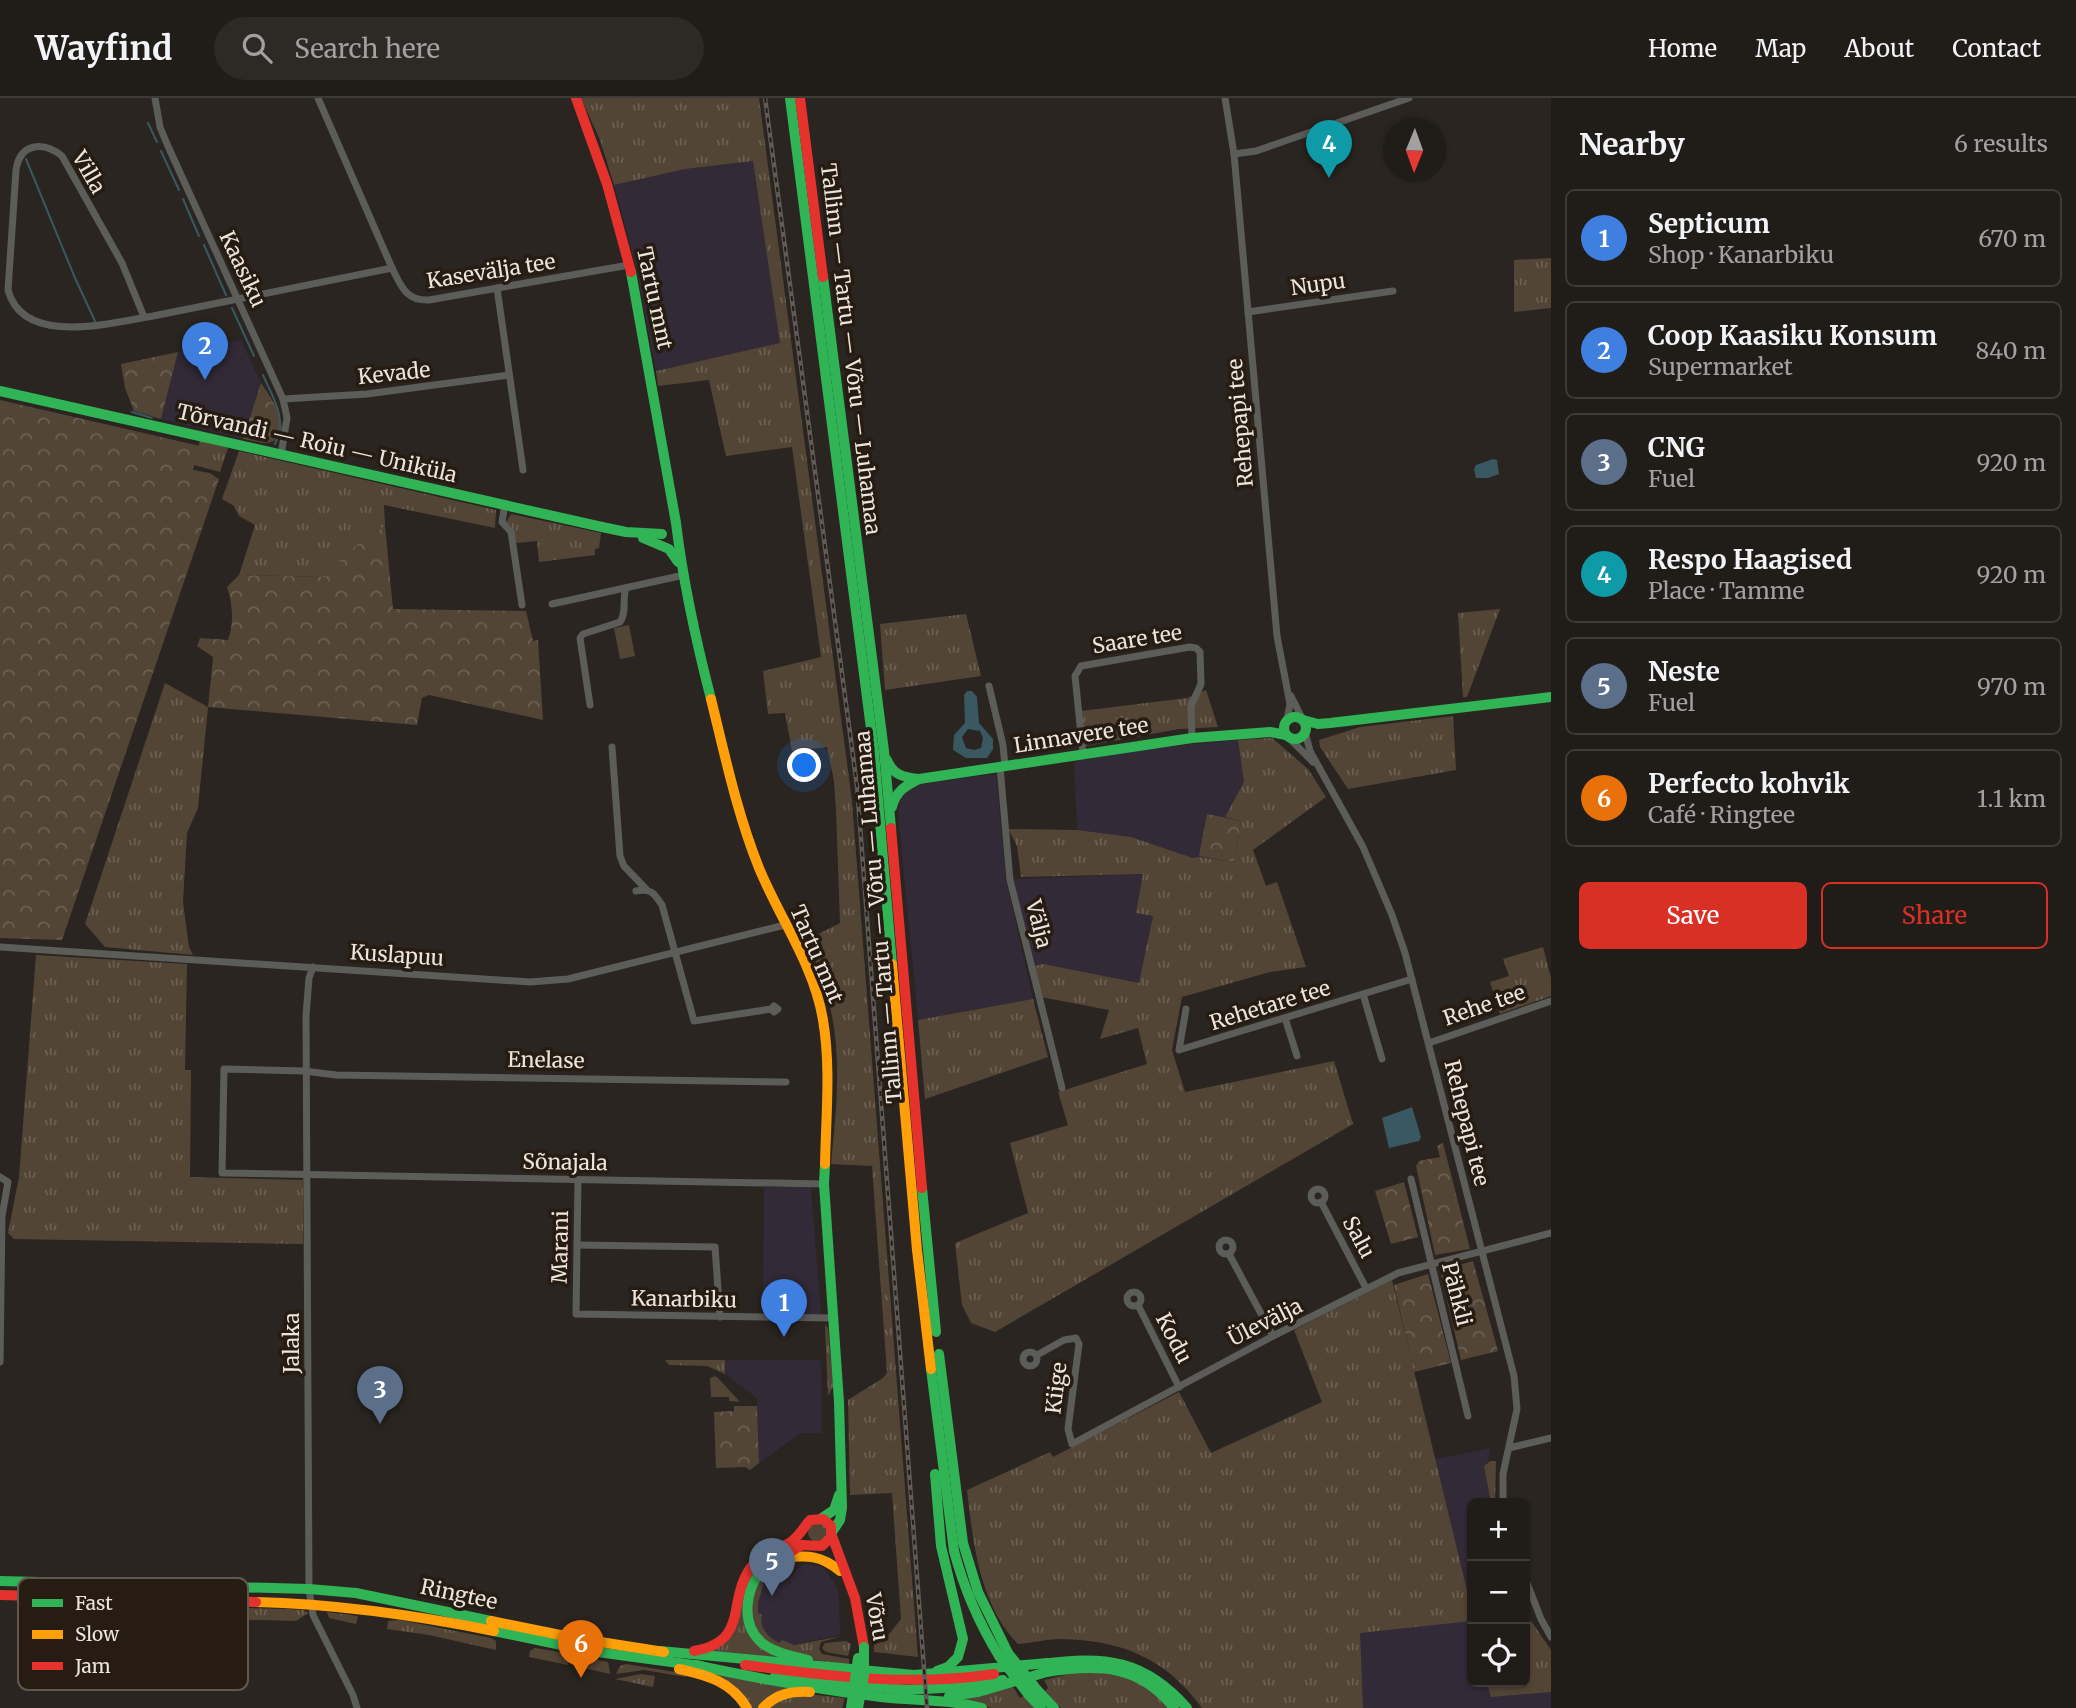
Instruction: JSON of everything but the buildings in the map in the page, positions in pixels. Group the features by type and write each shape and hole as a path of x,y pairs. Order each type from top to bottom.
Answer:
{"main road":[{"name":"Tartu mnt","path":"576,98 607,184 629,265 645,340 673,511 669,540 683,562 695,635 739,813 760,870 809,971 819,999 827,1039 824,1184 839,1402 840,1491"},
{"name":"Tallinn — Tartu — Võru — Luhamaa","path":"790,98 874,752 917,1250 954,1551 971,1606 1033,1692 1041,1708"},
{"name":"Tallinn — Tartu — Võru — Luhamaa","path":"800,98 884,751 925,1227 959,1526 964,1553 981,1602 1004,1654"},
{"name":"Tõrvandi — Roiu — Uniküla","path":"0,391 669,540"},
{"name":"Linnavere tee","path":"1249,732 1293,717 1318,724 1551,697"},
{"path":"1286,735 1284,729 1287,720"},
{"path":"1303,720 1306,726 1304,735"},
{"name":"Linnavere tee","path":"919,779 1192,738 1278,732 1292,739 1349,721"},
{"path":"884,751 892,772 902,778 919,779"},
{"path":"891,820 895,793 919,779"},
{"path":"906,1686 948,1667 960,1653 963,1639 941,1546 925,1344 928,1335"},
{"path":"840,1491 841,1516 827,1544 794,1548 764,1568 751,1589 747,1610 751,1629 760,1641 775,1651 982,1708"},
{"path":"660,1651 699,1651 718,1643 733,1626 744,1581 751,1567 798,1536 810,1520 822,1518 834,1510 840,1491"},
{"path":"822,1518 830,1524 832,1534"},
{"path":"803,1530 805,1539 815,1546"},
{"name":"Võru","path":"832,1534 834,1547 856,1598 864,1675 858,1708"},
{"name":"Võru","path":"815,1546 834,1559 840,1571 861,1647 851,1708"},
{"path":"779,1558 814,1555 828,1560 840,1571"},
{"name":"Ringtee","path":"0,1581 18,1581"},
{"name":"Ringtee","path":"248,1587 356,1593 575,1638 906,1686"},
{"name":"Ringtee","path":"0,1595 18,1595"},
{"name":"Ringtee","path":"248,1601 310,1603 412,1614 641,1659 906,1686"},
{"path":"660,1651 843,1668"},
{"path":"763,1708 771,1699 784,1693 845,1692 906,1686 978,1692 1083,1658 1124,1663 1157,1679 1187,1708"},
{"path":"641,1659 722,1682 737,1692 747,1708"},
{"path":"695,1665 783,1684 845,1692"},
{"path":"906,1686 940,1674 1092,1667 1134,1675 1159,1690 1174,1708"},
{"name":"Tallinn — Tartu — Võru — Luhamaa","path":"1033,1692 1054,1708"}],"street":[{"name":"Kaasiku","path":"155,98 160,127 167,144 283,399 288,418 281,455"},
{"name":"Kasevälja tee","path":"318,98 392,268 405,293 416,300 429,300 629,265"},
{"name":"Rehepapi tee","path":"1225,98 1234,154 1277,636 1290,704 1287,720"},
{"path":"1234,154 1256,152 1409,98"},
{"name":"Villa","path":"144,317 122,263 62,156 51,149 28,149 18,160 8,290 16,308 36,321 64,327 144,317 392,268"},
{"path":"497,288 523,470"},
{"name":"Nupu","path":"1248,312 1393,290"},
{"name":"Kevade","path":"283,399 379,393 509,375"},
{"path":"505,504 502,522 511,532 522,605"},
{"path":"552,604 684,575"},
{"path":"590,705 580,638 583,634 620,622 624,616 623,596 626,588"},
{"name":"Saare tee","path":"1083,754 1075,676 1081,666 1190,647 1199,652 1201,684 1191,706 1192,738"},
{"name":"Välja","path":"989,686 1003,745 1010,880 1062,1088"},
{"name":"Rehepapi tee","path":"1287,689 1303,720"},
{"name":"Rehepapi tee","path":"1286,735 1318,767"},
{"name":"Rehepapi tee","path":"1304,735 1318,767 1363,847 1392,915 1429,1043 1516,1386 1517,1409 1503,1474 1503,1498"},
{"path":"612,747 620,856 624,866 646,889 653,892 662,905 673,954 694,1021 771,1009"},
{"path":"636,891 646,889"},
{"name":"Kuslapuu","path":"0,947 530,982 568,979 785,925"},
{"name":"Jalaka","path":"313,967 307,994 306,1071 309,1589 313,1615 357,1708"},
{"name":"Rehetare tee","path":"1186,1009 1179,1050 1412,979"},
{"path":"1363,994 1382,1059"},
{"name":"Rehe tee","path":"1429,1043 1551,1001"},
{"path":"1285,1018 1297,1056"},
{"name":"Enelase","path":"306,1173 222,1173 224,1069 306,1071 336,1075 786,1082"},
{"name":"Sõnajala","path":"306,1173 824,1184"},
{"path":"0,1177 8,1182 9,1187 2,1216 0,1362"},
{"name":"Marani","path":"576,1314 578,1180"},
{"name":"Pähkli","path":"1411,1180 1468,1416"},
{"name":"Salu","path":"1321,1202 1366,1288"},
{"name":"Ülevälja","path":"1072,1444 1273,1336 1398,1273 1551,1233"},
{"path":"577,1245 715,1247 720,1317"},
{"path":"1229,1254 1273,1336"},
{"name":"Kodu","path":"1138,1305 1179,1387"},
{"name":"Kanarbiku","path":"576,1314 833,1318"},
{"name":"Kiige","path":"1037,1355 1070,1338 1076,1338 1079,1343 1068,1429 1072,1444"},
{"path":"1509,1448 1551,1438"},
{"path":"1530,1591 1551,1637"},
{"path":"1541,1619 1551,1618"}],"shaded area":[{"path":"753,161 780,343 656,371 635,262 614,185 685,169"},
{"path":"241,340 261,383 243,439 161,419 178,352"},
{"path":"1238,740 1244,782 1225,817 1234,862 1193,858 1131,837 1077,830 1074,762 1143,749"},
{"path":"996,774 1006,880 1033,999 918,1020 898,813 900,799 914,785"},
{"path":"1143,874 1153,915 1140,983 1035,966 1013,879"},
{"path":"764,1187 811,1187 821,1315 763,1314"},
{"path":"725,1360 821,1360 822,1433 801,1433 759,1463 757,1398 725,1374"},
{"path":"1490,1448 1488,1461 1484,1466 1490,1498 1467,1498 1467,1590 1435,1459"},
{"path":"802,1565 823,1567 836,1585 839,1596 840,1635 790,1645 770,1640 760,1630 756,1604 765,1576 777,1576 785,1582"},
{"path":"1467,1622 1467,1687 1489,1687 1492,1697 1551,1692 1551,1708 1363,1708 1359,1633"}],"green space":[{"path":"581,98 759,98 852,801 918,1657 874,1652 874,1643 883,1642 901,1619 892,1493 850,1495 848,1400 887,1373 872,1166 831,1164 836,1045 828,999 803,942 840,923 834,781 827,747 792,751 785,713 768,714 763,671 821,657 792,447 726,456 709,380 658,386 656,371 780,343 753,161 685,169 614,185 600,140"},
{"path":"1551,258 1551,308 1514,312 1514,260"},
{"path":"178,352 161,419 134,411 125,388 121,364"},
{"path":"261,383 275,404 282,431 278,438 268,443 243,439"},
{"path":"0,400 200,446 193,470 210,473 219,479 62,940 0,938"},
{"path":"200,440 228,448 220,472 194,465"},
{"path":"239,451 496,510 495,528 384,505 385,526 355,546 325,577 239,575 255,525 239,516 234,506 222,499"},
{"path":"511,514 601,533 599,548 595,549 595,555 539,562 537,541 516,543 512,528 506,522"},
{"path":"385,526 393,609 526,611 533,641 538,640 543,720 429,695 422,698 417,725 208,707 213,657 197,646 200,638 228,640 232,614 227,587 239,575 325,577 355,546"},
{"path":"1500,609 1467,697 1463,697 1458,613"},
{"path":"966,614 981,676 885,690 880,624"},
{"path":"629,625 635,656 620,659 614,628"},
{"path":"165,683 208,707 198,808 187,833 183,902 189,947 193,955 105,947 85,924"},
{"path":"1206,690 1218,727 1179,729 1086,746 1081,711 1187,698"},
{"path":"1453,716 1456,770 1348,789 1320,747 1319,740 1360,727"},
{"path":"1272,738 1308,769 1326,797 1253,850 1266,886 1277,882 1306,967 1270,972 1182,997 1172,1050 1185,1092 1334,1061 1353,1124 995,1332 971,1323 962,1305 955,1243 1028,1213 1010,1143 1068,1125 1058,1092 1147,1064 1138,1028 1100,1039 1109,1010 1041,997 1035,966 1043,964 1139,983 1153,916 1136,913 1143,874 1021,877 1017,846 1008,829 1077,830 1131,837 1193,858 1234,862 1241,821 1225,817 1244,782 1238,740"},
{"path":"1207,814 1241,821 1234,862 1199,856"},
{"path":"1543,947 1551,978 1551,996 1500,1014 1490,982 1509,976 1503,959"},
{"path":"36,955 187,964 185,1070 191,1070 190,1177 303,1180 303,1244 14,1239 8,1233 19,1177"},
{"path":"1033,999 1048,1057 925,1099 918,1020"},
{"path":"1443,1143 1470,1249 1435,1255 1416,1166 1419,1161 1440,1157 1437,1146"},
{"path":"1404,1182 1418,1237 1391,1244 1375,1191"},
{"path":"1473,1261 1498,1351 1461,1360 1440,1270"},
{"path":"1428,1274 1451,1363 1414,1372 1394,1285"},
{"path":"1392,1280 1467,1590 1467,1622 1360,1633 1363,1708 1202,1708 1173,1676 1157,1664 1122,1648 1083,1640 1061,1639 1018,1644 994,1610 986,1591 975,1551 967,1490 1050,1452 1053,1457 1179,1392 1211,1453 1322,1402 1294,1330"},
{"path":"825,1325 828,1328 833,1387 828,1396"},
{"path":"665,1360 725,1360 725,1374 707,1366 669,1365"},
{"path":"715,1376 740,1402 729,1401 729,1397 711,1397 710,1378"},
{"path":"734,1406 757,1406 759,1463 750,1470 745,1467 716,1468 714,1412 734,1411"},
{"path":"1490,1461 1496,1461 1495,1498 1490,1498 1484,1466"},
{"path":"818,1522 825,1525 828,1532 825,1539 818,1542 811,1539 808,1532 811,1525"},
{"path":"791,1548 758,1570 748,1597 747,1626 783,1657 705,1653 735,1629 748,1578 762,1561"},
{"path":"773,1570 777,1573 777,1580 765,1578 758,1603 758,1613 762,1615 765,1632 779,1643 782,1640 794,1645 842,1636 821,1642 819,1649 822,1654 849,1659 849,1666 782,1651 768,1643 758,1632 752,1618 752,1600 759,1582"},
{"path":"248,1608 303,1610 308,1613 296,1621 248,1620"},
{"path":"327,1612 358,1616 356,1624 329,1618"},
{"path":"400,1620 491,1638 496,1641 496,1650 387,1629 388,1621"},
{"path":"1531,1621 1551,1650 1551,1692 1491,1697 1488,1687 1530,1687"},
{"path":"846,1641 851,1644 848,1656 826,1652 822,1648 825,1643"},
{"path":"535,1648 565,1653 569,1657 568,1665 529,1657 530,1651"},
{"path":"593,1659 608,1662 610,1674 575,1666 579,1661"},
{"path":"626,1664 687,1674 686,1677 644,1670 616,1674 620,1666"},
{"path":"1095,1672 1136,1682 1154,1693 1169,1708 1061,1708 1045,1691 1048,1688 1044,1680 1073,1673"},
{"path":"716,1673 792,1689 761,1708 751,1708"},
{"path":"641,1674 655,1676 653,1687 615,1679"},
{"path":"1013,1687 1020,1698 1024,1696 1035,1708 991,1708 959,1698"},
{"path":"807,1694 845,1698 842,1708 768,1708 781,1698"}],"water":[{"path":"1497,460 1499,474 1476,478 1476,465"},
{"path":"967,691 972,691 977,697 979,723 993,739 993,749 987,758 966,758 953,750 954,735 965,723 964,695","holes":["968,729 980,731 983,738 981,748 966,748 962,737"]},
{"path":"1412,1107 1421,1137 1419,1141 1389,1148 1382,1118"}],"waterway":[{"path":"148,123 157,142"},
{"path":"161,151 179,190"},
{"path":"26,159 95,321"},
{"path":"183,199 199,236"},
{"path":"204,245 226,295"},
{"path":"232,308 254,356"},
{"path":"263,375 280,417 279,435 275,444"},
{"path":"132,412 152,418"}],"railway":[{"path":"765,98 857,786 927,1708"}],"traffic: fast":[{"path":"790,98 874,752 892,964"},
{"path":"631,272 686,589 711,699"},
{"path":"823,277 884,751 891,828"},
{"path":"0,391 602,527 626,532 662,534"},
{"path":"643,538 669,549 678,562"},
{"path":"1303,720 1318,724 1330,723 1551,697"},
{"path":"1295,717 1303,720 1306,728 1303,736 1295,739 1287,736 1284,728 1287,720 1295,717"},
{"path":"919,779 1192,738 1270,732 1286,735"},
{"path":"887,760 899,774 918,779"},
{"path":"892,807 902,790 919,779"},
{"path":"825,1164 824,1184 839,1402 842,1508 840,1520 832,1532"},
{"path":"922,1188 936,1332"},
{"path":"939,1354 963,1543 978,1592 1008,1653"},
{"path":"931,1369 954,1551 973,1605 999,1656"},
{"path":"935,1474 941,1546 963,1639 958,1657 948,1667 937,1671"},
{"path":"822,1518 834,1510 839,1495"},
{"path":"782,1557 763,1569 752,1586 748,1606 750,1626 767,1646 808,1660"},
{"path":"0,1581 18,1581"},
{"path":"248,1587 356,1593 491,1621"},
{"path":"494,1631 590,1651 701,1666"},
{"path":"858,1708 864,1675 864,1647"},
{"path":"660,1651 914,1675 1048,1663"},
{"path":"1008,1653 1038,1691"},
{"path":"999,1656 1028,1694"},
{"path":"851,1708 858,1658"},
{"path":"1043,1664 1085,1660 1122,1665 1155,1680 1187,1708"},
{"path":"695,1665 834,1691 957,1703 982,1708"},
{"path":"1046,1672 1083,1668 1116,1670 1147,1683 1161,1693 1174,1708"},
{"path":"949,1696 978,1692 1050,1671"},
{"path":"775,1676 907,1690 959,1687 1003,1680"},
{"path":"1038,1691 1054,1708"},
{"path":"1028,1694 1041,1708"}],"traffic: slow":[{"path":"711,699 751,847 767,887 804,961 819,1000 827,1056 825,1164"},
{"path":"892,964 917,1250 931,1369"},
{"path":"783,1558 813,1557 840,1571"},
{"path":"256,1602 376,1611 494,1631"},
{"path":"491,1621 664,1652"},
{"path":"679,1669 718,1681 734,1692 747,1708"},
{"path":"763,1708 784,1694 810,1692"}],"traffic: jam":[{"path":"576,98 607,184 631,272"},
{"path":"800,98 823,277"},
{"path":"891,828 922,1188"},
{"path":"694,1651 712,1646 723,1639 730,1629 739,1593 755,1563 792,1541 810,1520 823,1519 831,1526 831,1537 822,1546 802,1545 782,1557"},
{"path":"832,1536 855,1598 864,1647"},
{"path":"0,1595 18,1595"},
{"path":"248,1602 256,1602"},
{"path":"745,1665 900,1680 994,1674"}],"place":[{"name":"Respo Haagised","path":"1329,178"},
{"name":"Coop Kaasiku Konsum","path":"205,380"},
{"name":"Septicum","path":"784,1337"},
{"name":"CNG","path":"380,1424"},
{"name":"Neste","path":"772,1596"},
{"name":"Perfecto kohvik","path":"581,1678"}]}
